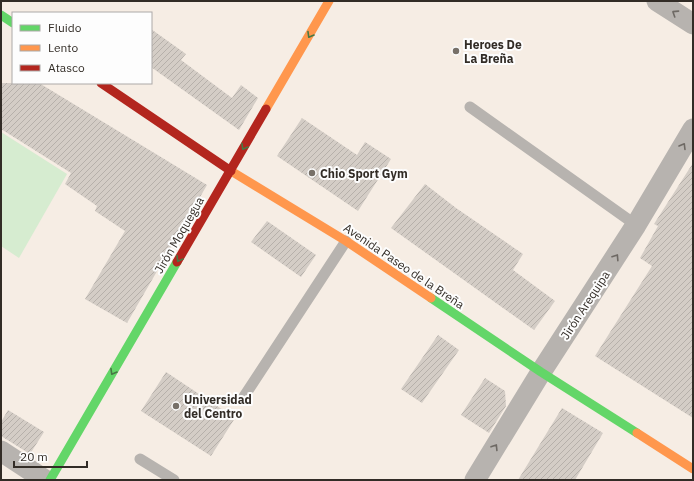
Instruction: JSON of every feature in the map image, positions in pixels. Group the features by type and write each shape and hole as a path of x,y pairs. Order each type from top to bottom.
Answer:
{"street":[{"name":"Jirón Moquegua","path":"50,480 329,1"},
{"path":"657,1 693,24"},
{"path":"1,15 12,22"},
{"name":"Avenida Paseo de la Breña","path":"102,84 231,171 346,241 541,372 693,470"},
{"name":"Jirón Arequipa","path":"475,480 541,372 636,226 693,129"},
{"path":"1,451 45,480"}],"lane":[{"path":"470,107 636,226"},
{"path":"243,398 346,241"},
{"path":"140,459 174,480"}],"green space":[{"path":"1,132 67,174 19,258 1,246"}],"building":[{"path":"152,30 186,54 181,60 232,98 241,85 258,98 239,130 152,68"},
{"path":"1,83 41,84 207,185 127,323 85,299 125,231 95,211 97,206 65,184 71,173 1,129"},
{"path":"302,118 357,155 365,142 391,159 358,211 277,156"},
{"path":"693,163 693,418 595,356 652,266 640,258 658,226 654,224"},
{"path":"425,184 456,208 523,254 513,270 555,301 534,330 391,228"},
{"path":"267,221 316,255 301,277 251,242"},
{"path":"438,335 459,350 422,403 401,389"},
{"name":"Universidad del Centro","path":"166,372 235,418 211,456 141,411"},
{"path":"485,378 505,391 506,406 489,433 461,415"},
{"path":"562,408 603,433 575,480 518,480"},
{"path":"8,410 44,432 30,454 1,436 1,422"}],"traffic: fast":[{"path":"1,15 12,22"},
{"path":"50,480 177,262"},
{"path":"431,298 541,372 637,433"}],"traffic: slow":[{"path":"266,109 329,1"},
{"path":"231,171 346,241 431,298"},
{"path":"637,433 693,469"}],"traffic: jam":[{"path":"102,84 231,171"},
{"path":"177,262 266,109"}],"place":[{"name":"Heroes De La Breña","path":"456,51"},
{"name":"Chio Sport Gym","path":"312,173"},
{"name":"Universidad del Centro","path":"176,406"}]}
